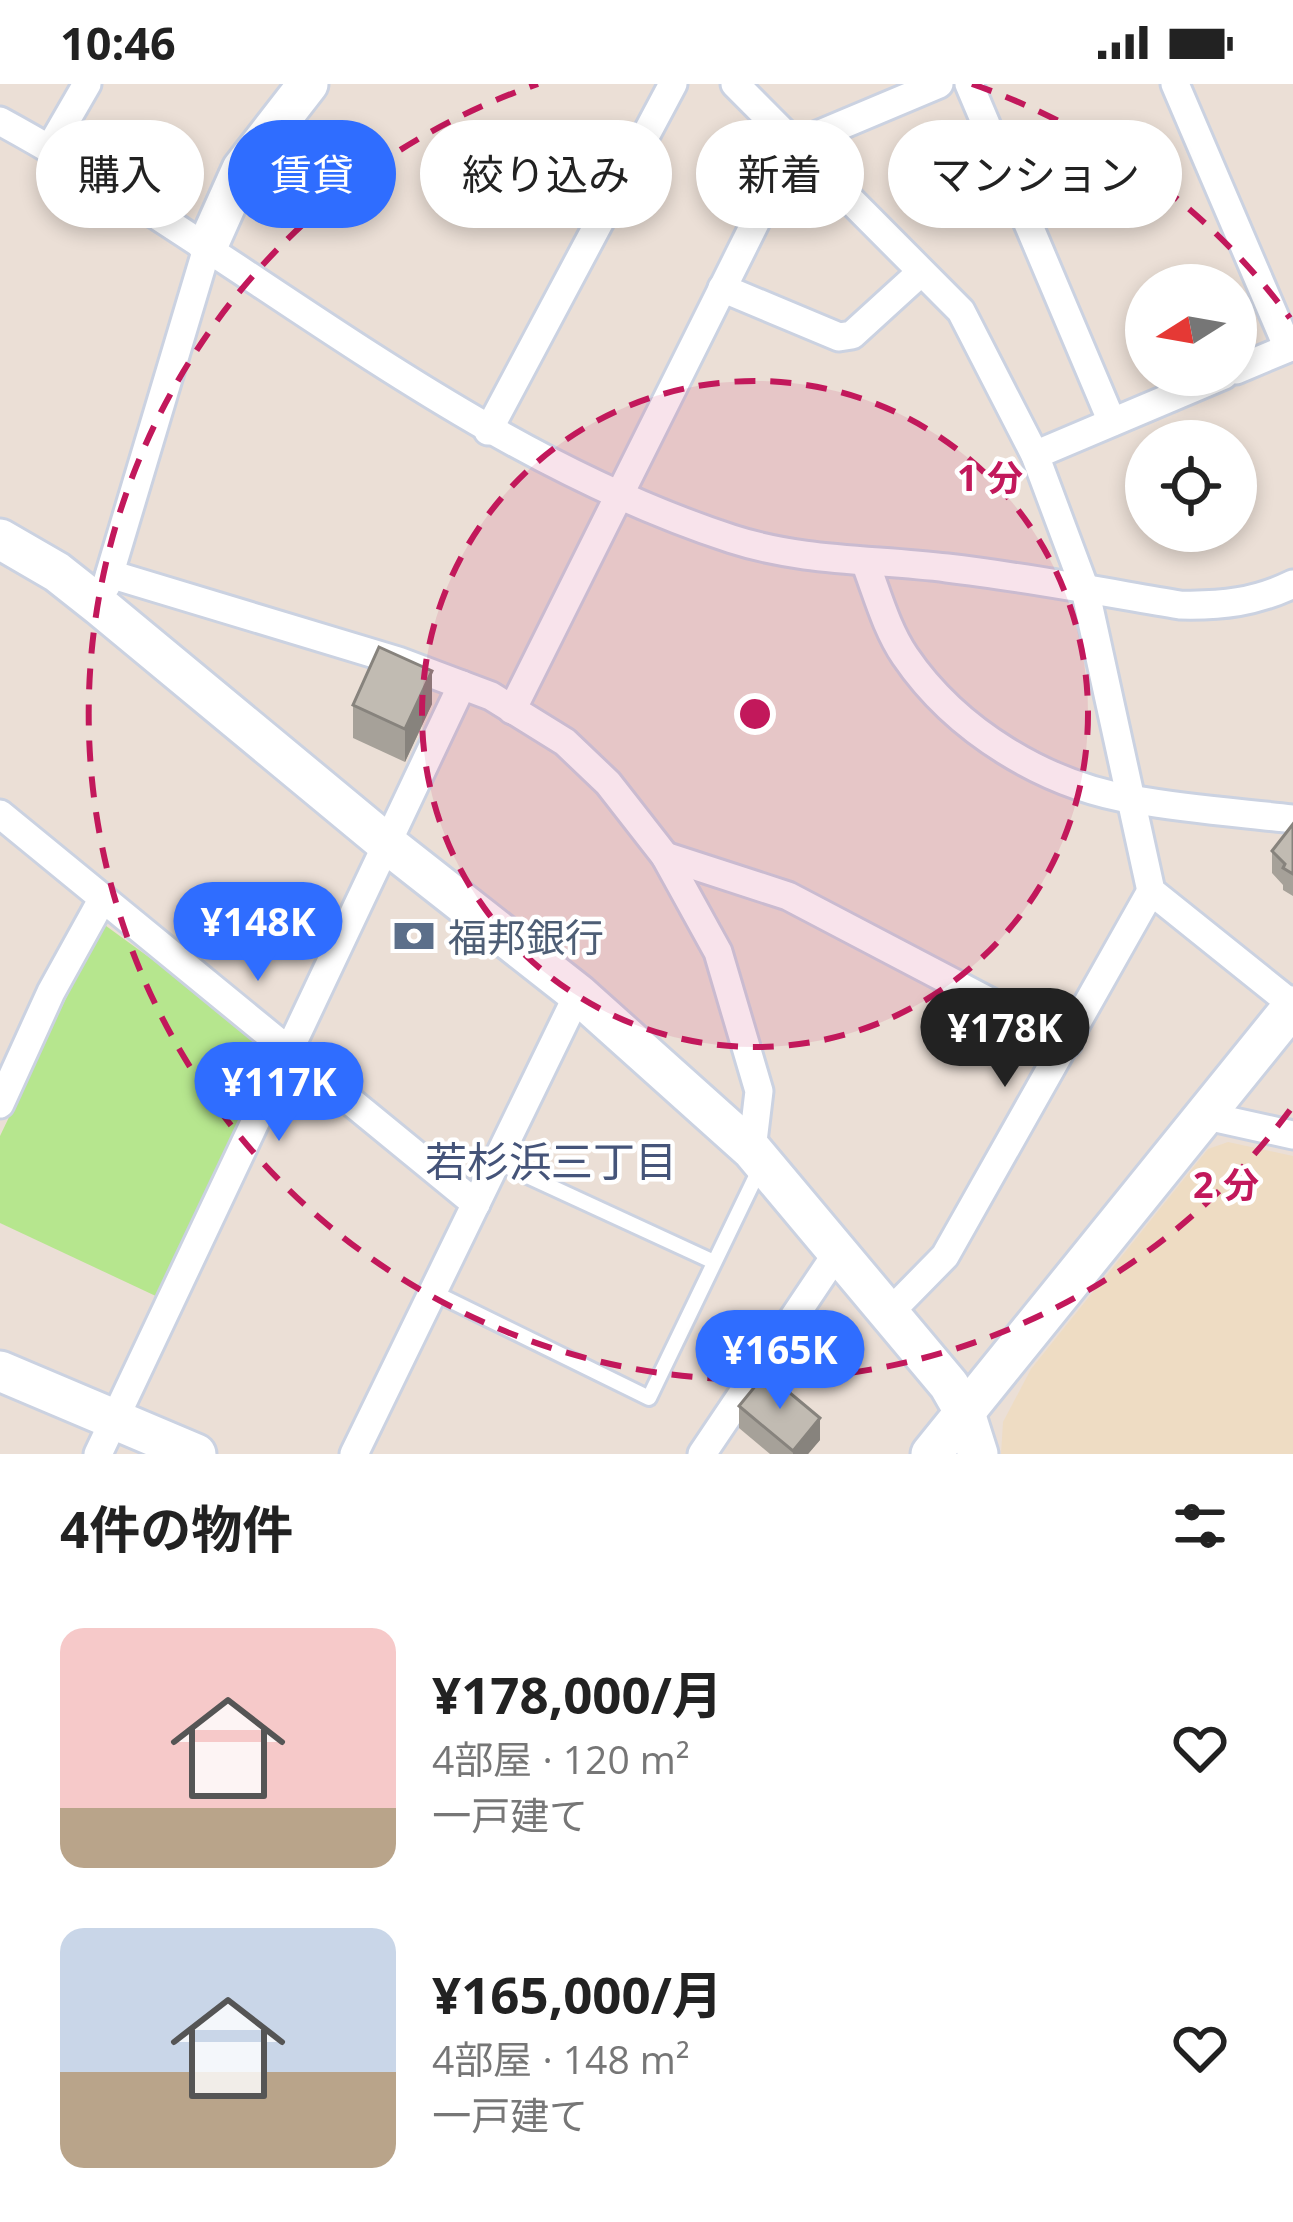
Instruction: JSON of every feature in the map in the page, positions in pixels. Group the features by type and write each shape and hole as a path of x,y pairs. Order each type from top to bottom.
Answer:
{"street":[{"path":"67,120 88,84"},
{"path":"105,590 208,245 242,169 308,84"},
{"path":"488,431 673,84"},
{"path":"735,84 770,120"},
{"path":"853,120 939,84"},
{"path":"969,84 1112,422"},
{"path":"1175,84 1290,347 1257,361"},
{"path":"0,121 36,140"},
{"path":"864,216 961,311 1035,455 1085,590 1151,891 1293,1006 932,1454"},
{"path":"180,228 488,431 620,495 732,539 796,557 945,567 1216,606 1251,601 1293,584"},
{"path":"512,710 752,228"},
{"path":"722,288 839,337 852,335 920,273"},
{"path":"1035,455 1174,396"},
{"path":"4,550 105,590 398,662 462,685 565,742 608,783 665,856 718,952 759,1091 757,1156"},
{"path":"865,562 904,655 954,712 1007,752 1131,800 1293,819"},
{"path":"105,590 386,843 578,994 757,1156 949,1385 965,1413 978,1454"},
{"path":"106,1436 462,685"},
{"path":"0,814 476,1204"},
{"path":"665,856 788,896 1068,1043"},
{"path":"890,1312 945,1256 1151,891"},
{"path":"0,1103 51,992 103,898"},
{"path":"355,1454 578,994"},
{"path":"1207,1116 1293,1135"},
{"path":"702,1454 839,1250"},
{"path":"0,1371 106,1436 196,1454"}],"lane":[{"path":"434,1292 649,1398 714,1262 757,1156"},
{"path":"497,1162 714,1262"}],"shaded area":[{"path":"1228,1142 1293,1156 1293,1454 1001,1454 1003,1422 1031,1369 1208,1149"}],"green space":[{"path":"102,923 278,1051 160,1298 0,1223 0,1136"}],"building":[{"path":"379,647 432,671 405,729 353,705"},
{"path":"1293,824 1293,874 1272,851"},
{"path":"766,1373 820,1418 793,1451 739,1406"}],"place":[{"name":"福邦銀行","path":"414,936"}],"district":[{"name":"若杉浜三丁目","path":"551,1160"}]}
